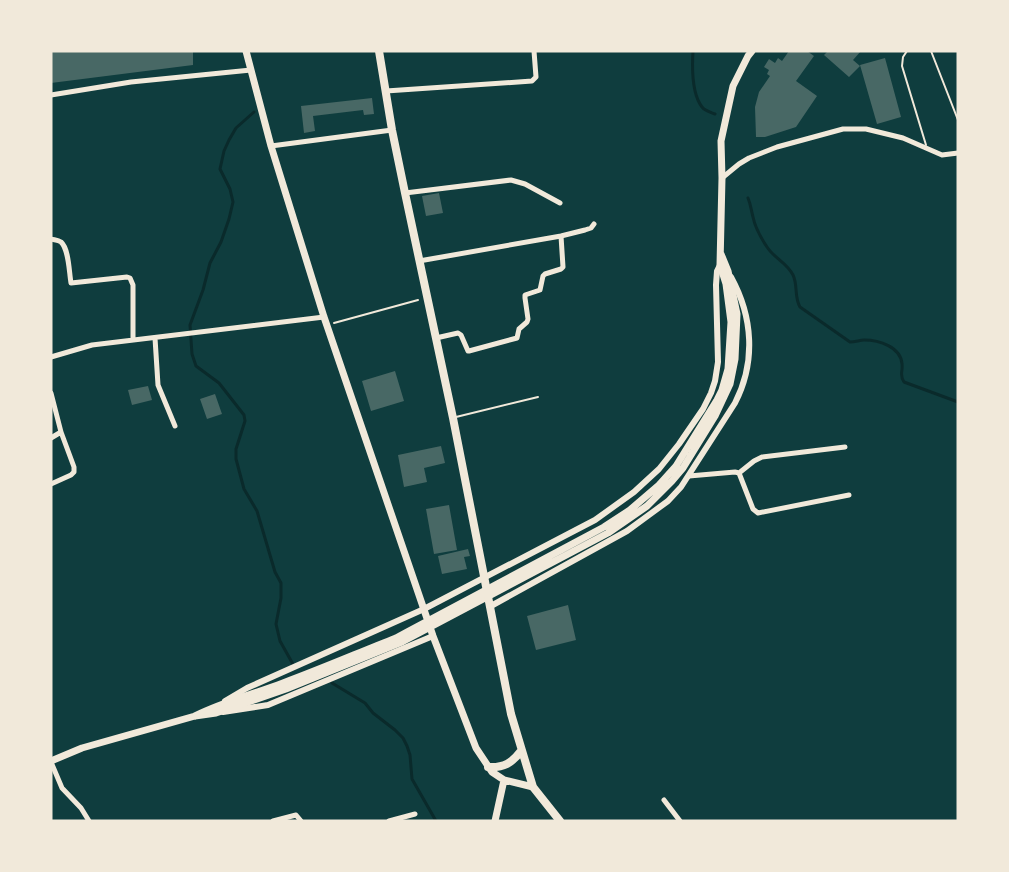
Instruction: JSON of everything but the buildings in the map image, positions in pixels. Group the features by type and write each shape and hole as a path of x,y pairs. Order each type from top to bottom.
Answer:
{"highway":[{"path":"379,51 392,130 453,418 511,714 533,787 560,821"},
{"path":"488,767 502,767 510,764 521,751"}],"main road":[{"path":"246,51 271,146 324,317 433,636 476,748 492,772 504,780 533,787"},
{"path":"734,311 720,265 721,141 733,86 752,51"},
{"path":"51,761 82,748 195,716 216,713 413,637 608,533 647,506 683,468 729,391 735,359 734,311 728,271 720,252"},
{"path":"195,716 218,705 285,686"},
{"path":"495,821 504,780"}],"street":[{"path":"386,91 532,81 536,77 534,51"},
{"path":"51,95 131,82 251,70"},
{"path":"722,178 749,158 777,147 843,129 866,129 903,138 942,155 958,153"},
{"path":"271,146 392,130"},
{"path":"405,193 511,180 525,184 560,203"},
{"path":"419,261 561,236 591,228 594,224"},
{"path":"436,338 458,333 469,351 517,338 519,329 528,318 525,295 540,290 545,273 563,267 561,236"},
{"path":"51,239 62,243 66,251 71,283 130,278 133,285 133,340"},
{"path":"218,705 248,688 424,609 595,520 634,492 659,469 680,444 704,410 715,381 718,362 717,271 720,265"},
{"path":"491,606 627,531 668,501 689,476 735,403 743,388 746,374 749,335 746,314 728,271"},
{"path":"51,357 92,345 324,317"},
{"path":"154,338 158,385 175,426"},
{"path":"51,393 61,432 74,467 71,475 51,484"},
{"path":"51,438 61,432"},
{"path":"689,476 739,473 762,457 846,447"},
{"path":"739,473 753,509 758,513 849,495"},
{"path":"216,713 267,705 433,636"},
{"path":"51,761 62,788 79,804 89,821"},
{"path":"664,800 680,821"},
{"path":"389,821 415,814"},
{"path":"273,821 296,815 301,821"}],"lane":[{"path":"907,51 903,57 902,66 926,148"},
{"path":"931,51 958,120"},
{"path":"453,418 538,397"}],"path":[{"path":"328,325 426,298"}],"waterway":[{"path":"693,51 696,95 703,108 715,114"},
{"path":"254,112 236,128 224,151 220,169 230,189 233,202 221,242 210,263 190,325 192,354 196,366 219,383 244,415 245,421 236,449 236,459 244,489 257,511 275,572 281,583 281,598 276,624 280,641 294,666"},
{"path":"748,198 755,225 763,240 770,251 793,275 800,307 850,342 870,340 893,349 901,358 901,375 904,382 958,402"},
{"path":"332,683 365,703 373,713 403,738 410,755 412,779 436,821"}]}
